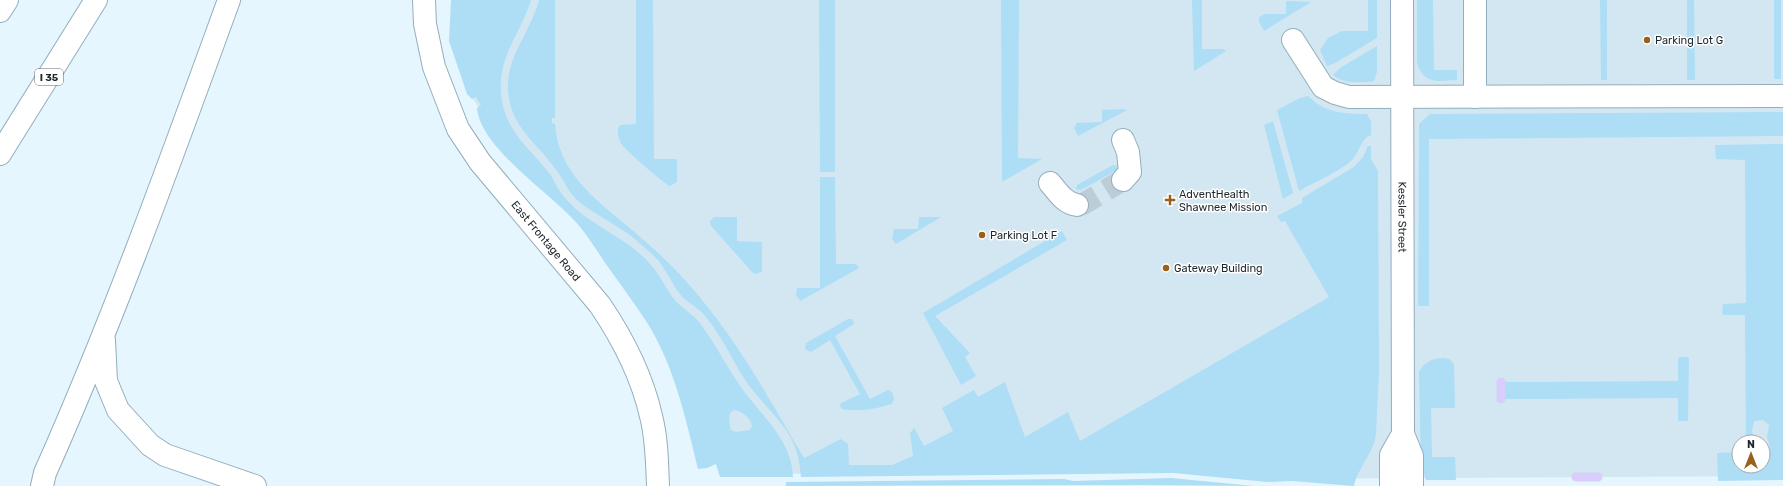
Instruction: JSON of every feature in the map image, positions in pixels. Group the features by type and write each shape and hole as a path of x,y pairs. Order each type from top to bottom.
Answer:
{"main road":[{"path":"0,11 7,0"},
{"name":"I 35","path":"0,154 96,0"},
{"path":"42,486 45,473 104,334 164,179 229,0"},
{"name":"East Frontage Road","path":"424,0 425,24 434,67 458,129 480,162 600,305 612,323 627,352 643,386 652,417 656,446 658,486"},
{"name":"Kessler Street","path":"1402,0 1403,434 1412,456 1412,486"},
{"path":"1475,0 1475,97"},
{"path":"1293,40 1323,87 1335,93 1349,97 1783,96"},
{"path":"1123,140 1128,152 1130,172 1123,180"},
{"path":"1050,183 1063,199 1071,204 1077,205"},
{"path":"104,334 106,381 118,410 150,445 165,456 255,486"},
{"name":"Kessler Street","path":"1391,486 1391,455 1403,434"}],"shaded area":[{"path":"451,0 531,0 527,12 511,45 503,68 501,80 503,106 512,128 526,147 550,174 562,195 568,202 590,220 626,243 643,256 657,272 674,299 699,322 740,386 777,432 792,464 793,477 720,477 716,464 707,468 698,469 689,431 672,374 656,338 646,321 579,226 557,203 514,165 489,137 481,122 477,108 481,105 476,97 472,99 467,94 449,41","holes":["734,410 746,415 752,426 750,430 736,432 731,430 729,421 730,413"]},
{"name":"AdventHealth Shawnee Mission","path":"456,0 1783,0 1783,476 1270,479 1174,470 780,474 744,463 608,250 506,150 470,94"},
{"path":"539,0 555,0 555,118 552,118 552,123 555,124 558,144 566,162 588,191 663,258 703,301 736,345 804,458 841,439 848,444 849,465 892,465 913,456 910,433 914,428 924,446 953,431 942,408 974,390 978,397 1005,382 1025,437 1068,412 1080,441 1329,297 1285,221 1281,222 1277,216 1302,203 1302,198 1354,167 1363,157 1368,146 1371,146 1371,159 1378,171 1379,372 1376,434 1375,441 1354,486 1292,481 1267,482 1174,473 801,477 797,455 789,434 745,380 711,323 699,310 680,294 655,257 630,235 590,210 574,197 560,175 526,134 514,115 510,103 508,78 515,55"},
{"path":"636,0 653,0 654,159 677,160 677,182 670,186 626,150 621,144 618,136 620,125 636,124"},
{"path":"819,0 835,0 835,172 820,172"},
{"path":"1001,0 1019,0 1018,158 1042,159 1002,182"},
{"path":"1192,0 1202,0 1202,49 1223,49 1226,51 1194,71"},
{"path":"1368,0 1377,0 1377,38 1335,63 1327,66 1320,50 1328,38 1342,31 1368,31"},
{"path":"1417,0 1433,0 1434,70 1457,70 1457,80 1432,80 1424,75 1420,70 1417,63"},
{"path":"1600,0 1607,0 1607,80 1601,80"},
{"path":"1687,0 1694,0 1695,80 1687,80"},
{"path":"1774,0 1781,0 1781,79 1774,79"},
{"path":"1286,1 1311,2 1264,31 1259,22 1259,17 1265,14 1286,14"},
{"path":"1377,46 1377,72 1374,81 1347,81 1333,75 1340,68"},
{"path":"1308,96 1314,102 1328,109 1350,114 1367,114 1371,122 1371,135 1365,139 1353,159 1348,163 1335,172 1299,191 1277,110 1300,98"},
{"path":"1102,110 1127,110 1078,136 1074,128 1077,123 1102,122"},
{"path":"1783,112 1783,136 1429,139 1429,306 1418,306 1419,124 1430,114"},
{"path":"1273,121 1293,193 1283,199 1264,125"},
{"path":"1783,144 1783,480 1718,481 1717,453 1731,452 1731,474 1771,474 1771,434 1768,434 1769,425 1763,420 1754,421 1753,434 1746,434 1745,315 1722,314 1723,304 1746,303 1745,160 1716,159 1715,145"},
{"path":"1113,165 1117,166 1117,170 1081,190 1076,189 1077,185"},
{"path":"820,177 835,177 836,264 856,264 859,268 800,301 796,295 797,288 820,288"},
{"path":"714,217 737,217 737,241 762,242 762,271 757,274 753,273 711,226 710,221"},
{"path":"919,217 941,217 896,244 892,239 894,229 918,229"},
{"path":"1062,231 1067,240 935,316 970,353 965,357 976,376 961,385 923,313"},
{"path":"848,319 852,319 854,324 835,336 870,399 888,390 892,392 894,399 892,404 867,410 842,409 840,406 841,403 860,394 830,340 811,352 805,349 806,343"},
{"path":"1680,357 1688,357 1689,359 1688,421 1678,421 1678,398 1502,399 1502,382 1678,381 1678,359"},
{"path":"1444,358 1449,359 1454,364 1455,406 1454,408 1431,408 1432,457 1455,457 1456,480 1426,480 1421,464 1419,372 1429,361"},
{"path":"1171,478 1254,486 786,486 786,482 1064,479 1073,481"}],"waterway":[{"path":"1501,382 1501,399"},
{"path":"1576,477 1598,477"}],"tunnel":[{"path":"1077,205 1083,204 1123,180"}],"place":[{"name":"Parking Lot G","path":"1647,40"},
{"name":"AdventHealth Shawnee Mission","path":"1170,200"},
{"name":"Parking Lot F","path":"982,235"},
{"name":"Gateway Building","path":"1166,268"}]}
